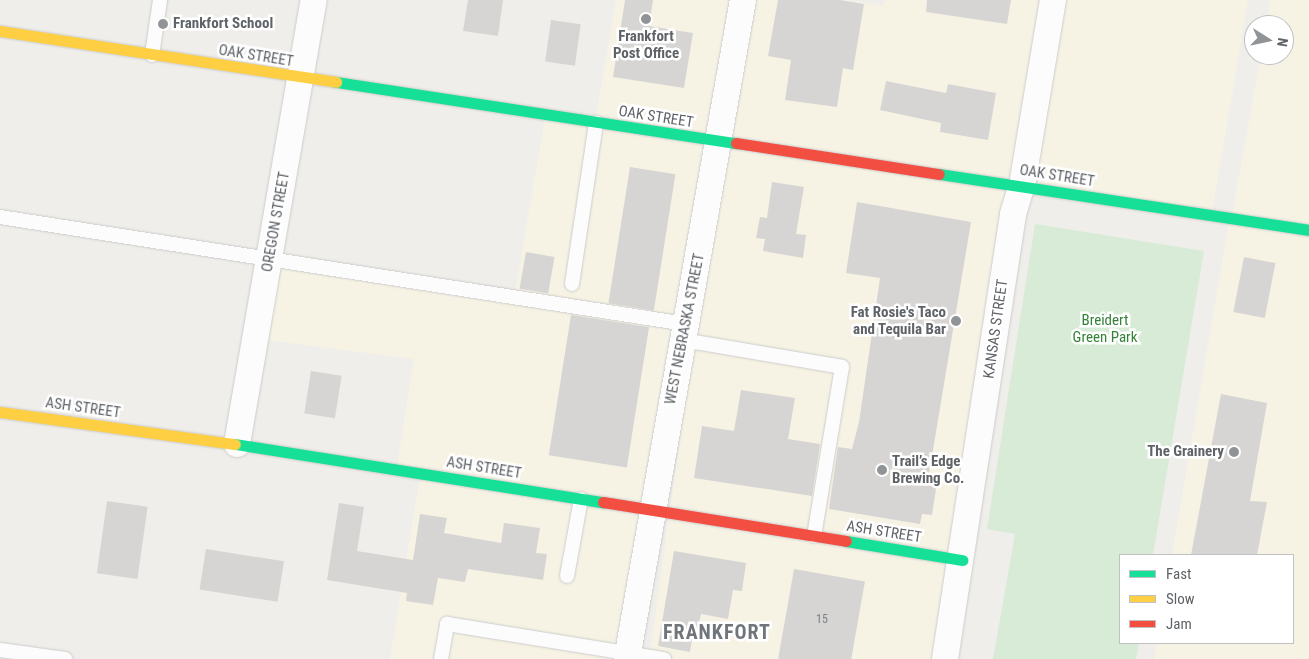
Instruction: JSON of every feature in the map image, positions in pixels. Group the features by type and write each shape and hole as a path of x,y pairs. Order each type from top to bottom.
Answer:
{"street":[{"name":"OREGON STREET","path":"237,444 314,0"},
{"name":"WEST NEBRASKA STREET","path":"627,656 650,510 684,332 743,0"},
{"name":"KANSAS STREET","path":"945,659 962,560 1013,214 1022,186 1053,0"},
{"name":"OAK STREET","path":"0,31 717,142 1309,230"},
{"name":"ASH STREET","path":"0,412 237,444 962,560"}],"lane":[{"path":"152,54 160,0"},
{"path":"572,284 596,123"},
{"path":"0,218 269,261 684,332 842,366 814,536"},
{"path":"568,576 580,499"},
{"path":"441,659 447,624 627,656 664,659"},
{"path":"0,650 65,659"}],"shaded area":[{"path":"616,0 738,0 713,136 596,117"},
{"path":"746,0 847,0 884,6 885,0 1048,0 1019,180 721,139"},
{"path":"1057,0 1248,0 1212,212 1026,182"},
{"path":"1271,0 1309,0 1309,227 1232,215 1259,65 1294,65 1294,15 1268,15"},
{"path":"545,119 712,144 647,505 397,466 414,359 259,339 275,257 515,292"},
{"path":"721,148 1017,190 951,659 649,659"},
{"path":"1229,222 1309,234 1309,659 1154,659 1157,644 1294,644 1294,554 1172,554"},
{"path":"420,477 646,513 622,659 390,659"}],"green space":[{"name":"Breidert Green Park","path":"1035,224 1204,251 1153,554 1119,554 1119,644 1139,644 1136,659 993,659 1015,534 987,529"}],"building":[{"path":"468,0 503,0 498,36 463,31"},
{"path":"625,0 653,0 649,26 693,33 684,88 613,77"},
{"path":"778,0 840,0 864,4 853,70 843,68 837,107 785,100 791,60 768,56"},
{"path":"927,0 1011,0 1007,24 926,12"},
{"path":"551,20 581,24 575,66 545,62"},
{"path":"886,81 946,93 948,84 996,93 988,140 940,132 941,123 880,110"},
{"path":"630,167 675,174 654,310 608,303"},
{"path":"772,182 804,187 796,234 806,235 803,258 763,251 765,239 756,238 760,217 767,218"},
{"path":"857,202 971,222 929,474 938,476 932,515 922,514 920,524 829,509 838,447 852,449 859,422 880,278 846,273"},
{"path":"526,252 555,257 548,293 520,288"},
{"path":"1244,257 1275,263 1265,318 1233,312"},
{"path":"571,315 649,327 627,468 549,455"},
{"path":"311,371 342,376 335,418 304,413"},
{"path":"741,390 795,398 788,439 820,444 812,496 694,478 702,426 734,431"},
{"name":"The Grainery","path":"1221,394 1267,403 1250,501 1267,502 1257,554 1191,554"},
{"path":"107,501 148,507 137,579 97,573"},
{"path":"339,503 364,507 357,551 413,560 420,514 447,518 444,533 501,543 504,523 540,528 536,553 547,554 543,580 468,569 465,582 438,578 433,605 406,601 407,593 327,580"},
{"path":"206,549 284,561 278,602 200,589"},
{"path":"674,551 746,563 742,591 733,590 728,619 701,614 698,628 694,627 690,652 658,646"},
{"path":"794,569 865,582 851,659 778,659"}],"traffic: fast":[{"path":"336,82 736,143"},
{"path":"939,174 1309,230"},
{"path":"235,444 603,502"},
{"path":"846,541 962,560"}],"traffic: slow":[{"path":"0,31 336,82"},
{"path":"0,412 235,444"}],"traffic: jam":[{"path":"736,143 939,174"},
{"path":"603,502 846,541"}],"place":[{"name":"Frankfort Post Office","path":"646,19"},
{"name":"Frankfort School","path":"163,24"},
{"name":"Fat Rosie's Taco and Tequila Bar","path":"956,321"},
{"name":"The Grainery","path":"1234,452"},
{"name":"Trail’s Edge Brewing Co.","path":"882,470"}],"district":[{"name":"FRANKFORT","path":"717,632"}]}
